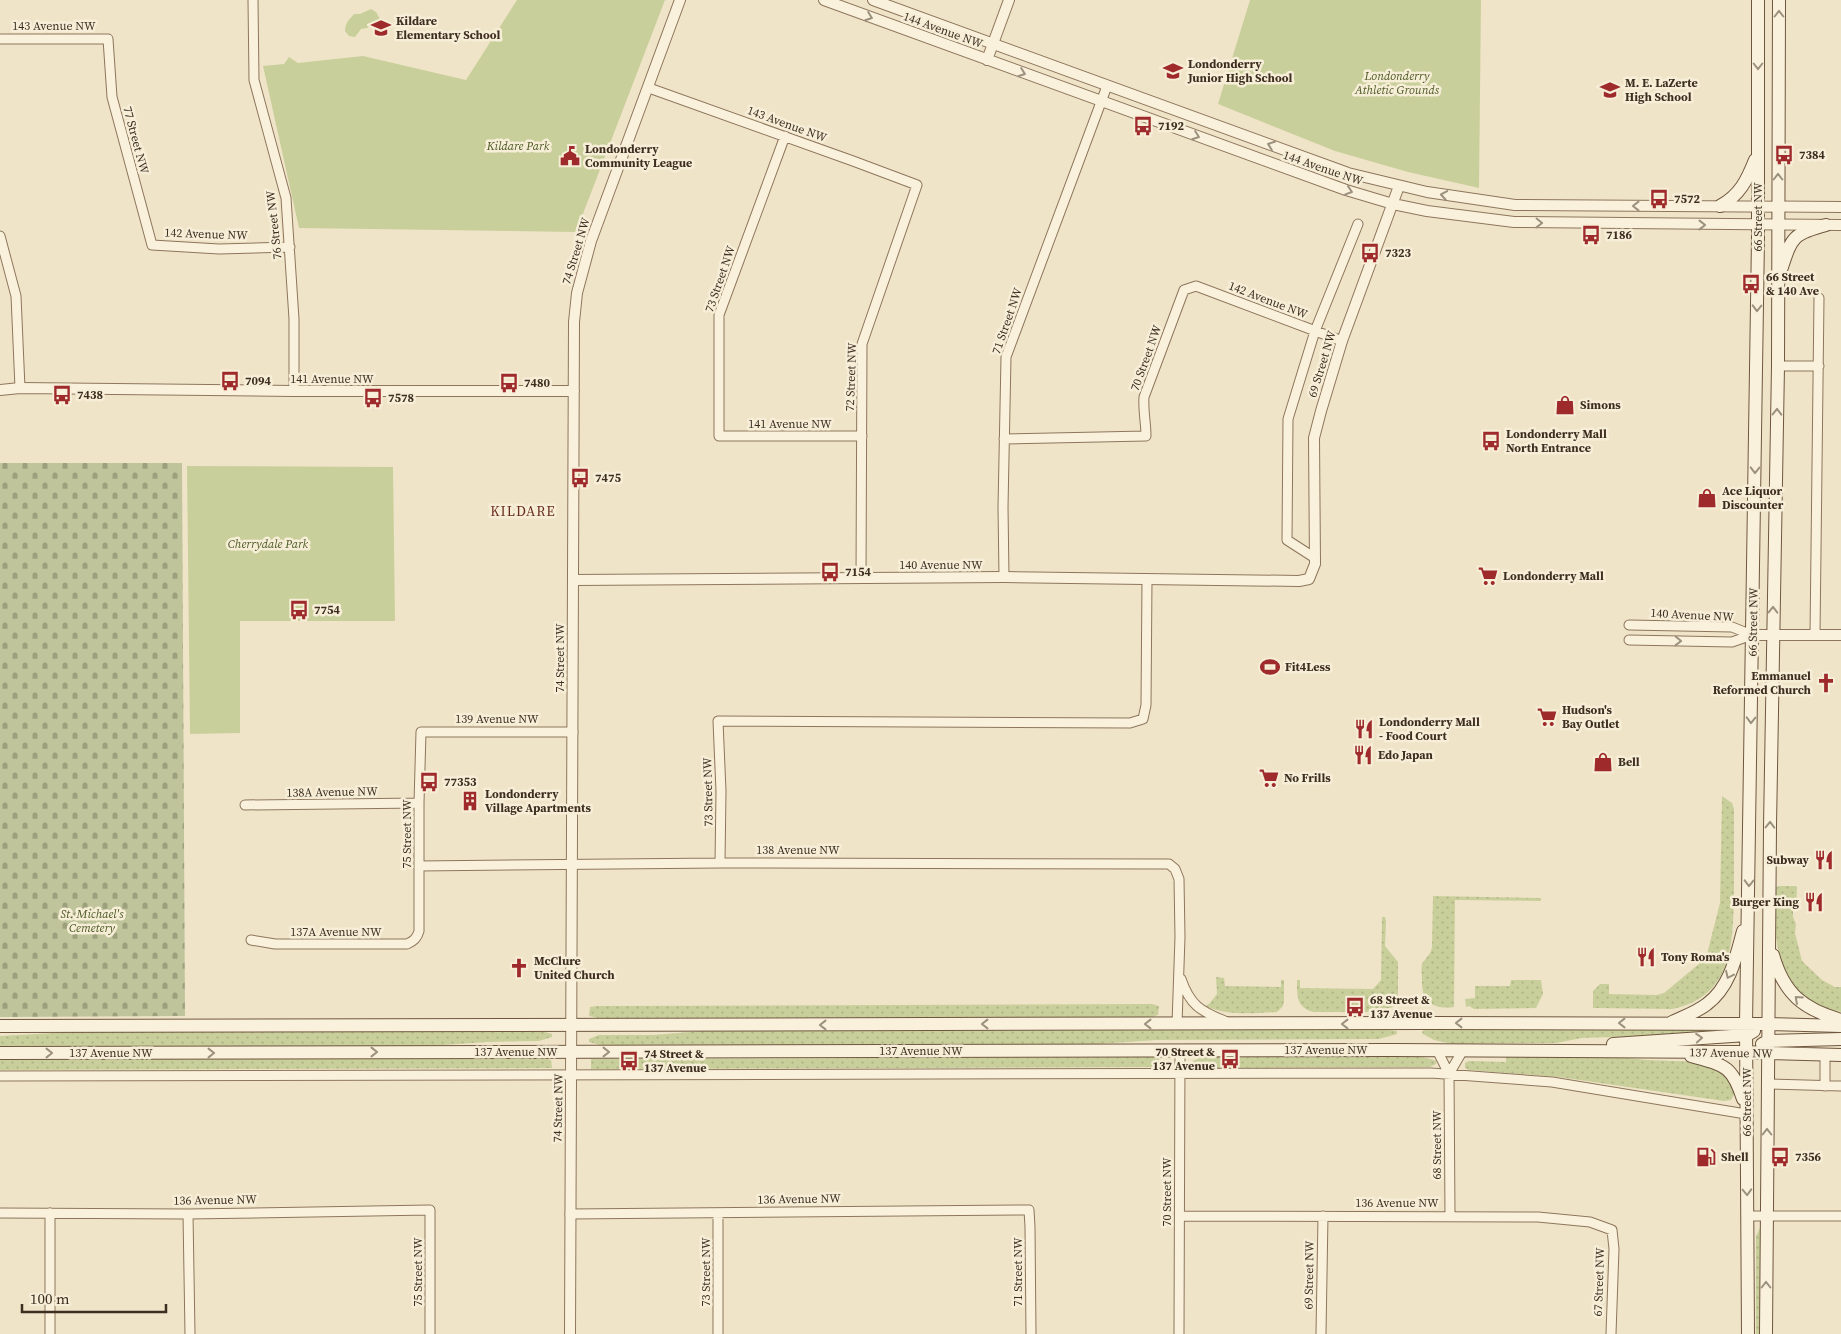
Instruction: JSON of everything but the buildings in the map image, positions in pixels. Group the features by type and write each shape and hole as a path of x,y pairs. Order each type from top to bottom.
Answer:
{"main road":[{"name":"66 Street NW","path":"1748,1334 1746,1030 1758,225 1758,0"},
{"name":"66 Street NW","path":"1766,1334 1769,943 1778,366 1779,0"},
{"path":"1720,206 1732,199 1740,191 1758,153"},
{"path":"1778,281 1793,239 1802,232 1826,225"},
{"path":"1671,1023 1707,1004 1720,992 1737,956 1748,912"},
{"path":"1769,943 1782,981 1791,992 1803,1004 1841,1020"},
{"path":"0,1026 1671,1023 1746,1030"},
{"path":"1563,1051 1746,1030 1768,1024 1841,1026"},
{"path":"1768,1047 1841,1039"},
{"name":"137 Avenue NW","path":"0,1053 1180,1050 1747,1052 1768,1047 1825,1055 1841,1055"},
{"path":"1672,1052 1717,1063 1728,1070 1738,1083 1746,1111"}],"street":[{"name":"76 Street NW","path":"253,0 254,80 286,198 294,318 294,391"},
{"name":"74 Street NW","path":"570,1334 571,1074 573,1052 574,322 577,293 583,267 601,212 649,88 680,0"},
{"name":"144 Avenue NW","path":"824,0 1346,190 1393,204 1459,216 1514,222 1841,225"},
{"name":"144 Avenue NW","path":"873,0 1348,173 1399,186 1461,198 1515,205 1841,207"},
{"path":"987,60 1009,0"},
{"name":"143 Avenue NW","path":"0,39 108,39"},
{"name":"77 Street NW","path":"108,39 112,97 152,245"},
{"name":"71 Street NW","path":"1004,577 1003,507 1006,357 1107,86"},
{"name":"143 Avenue NW","path":"649,88 917,185"},
{"name":"73 Street NW","path":"718,436 719,315 785,136"},
{"name":"72 Street NW","path":"861,578 862,344 917,185"},
{"name":"69 Street NW","path":"1308,579 1315,564 1314,438 1342,341 1399,186"},
{"name":"69 Street NW","path":"1315,558 1288,540 1288,419 1315,331 1358,224"},
{"path":"0,236 16,296 20,388"},
{"name":"142 Avenue NW","path":"152,245 219,249 290,247"},
{"name":"142 Avenue NW","path":"1184,290 1196,286 1342,341"},
{"name":"70 Street NW","path":"1004,439 1146,436 1146,421 1143,409 1144,397 1184,290"},
{"path":"1815,635 1820,298"},
{"path":"1778,366 1819,366"},
{"name":"141 Avenue NW","path":"0,390 20,388 294,391 574,391"},
{"name":"141 Avenue NW","path":"718,436 862,436"},
{"name":"140 Avenue NW","path":"573,580 1004,577 1299,581 1308,579"},
{"name":"73 Street NW","path":"720,863 721,791 718,720 1130,723 1143,719 1146,705 1147,579"},
{"name":"140 Avenue NW","path":"1629,625 1732,628 1752,635 1773,636 1841,635"},
{"name":"140 Avenue NW","path":"1629,640 1732,642 1752,635"},
{"name":"139 Avenue NW","path":"421,732 573,732"},
{"name":"75 Street NW","path":"418,936 421,732"},
{"name":"138A Avenue NW","path":"245,806 419,803"},
{"name":"138 Avenue NW","path":"419,866 720,863 1169,864 1175,869 1179,880 1178,972"},
{"name":"137A Avenue NW","path":"251,940 275,944 407,944 418,936"},
{"path":"1176,1024 1178,972"},
{"path":"1178,972 1186,994 1199,1009 1235,1024"},
{"name":"70 Street NW","path":"1178,1334 1180,1050"},
{"name":"68 Street NW","path":"1438,1050 1449,1074 1450,1216"},
{"path":"1449,1074 1463,1050"},
{"path":"1825,1055 1825,1086"},
{"name":"137 Avenue NW","path":"0,1076 1449,1074 1552,1082 1746,1111"},
{"path":"1768,1084 1841,1086"},
{"name":"75 Street NW","path":"430,1210 430,1334"},
{"name":"136 Avenue NW","path":"0,1213 188,1214 430,1210"},
{"name":"71 Street NW","path":"1029,1210 1031,1334"},
{"name":"136 Avenue NW","path":"570,1214 1029,1210"},
{"path":"50,1213 50,1334"},
{"name":"73 Street NW","path":"718,1213 718,1332"},
{"path":"188,1214 190,1334"},
{"name":"136 Avenue NW","path":"1180,1216 1538,1217 1590,1222 1612,1230"},
{"name":"69 Street NW","path":"1321,1334 1322,1216"},
{"path":"1748,1216 1841,1216"},
{"name":"67 Street NW","path":"1611,1334 1614,1249 1612,1230"}],"green space":[{"name":"Kildare Park","path":"517,0 665,0 576,232 299,228 263,66 284,64 289,57 298,63 363,56 466,80"},
{"name":"Londonderry Athletic Grounds","path":"1250,0 1481,0 1479,188 1408,172 1335,151 1218,104"},
{"path":"371,9 376,12 380,19 367,28 361,29 355,37 349,36 345,31 349,20 354,14 360,14"},
{"name":"St. Michael's Cemetery","path":"0,463 182,463 185,1016 0,1017"},
{"name":"Cherrydale Park","path":"187,466 393,467 395,621 240,621 240,733 190,734"},
{"path":"1722,796 1732,803 1734,809 1734,890 1733,928 1730,947 1726,964 1719,980 1708,993 1692,1003 1672,1009 1593,1008 1593,991 1600,984 1609,984 1609,994 1657,995 1664,993 1706,958 1720,903"},
{"path":"1779,886 1796,886 1797,888 1796,906 1793,906 1793,917 1796,924 1795,933 1802,961 1822,980 1835,987 1841,987 1841,1012 1819,1005 1802,995 1790,982 1782,966 1776,930 1775,888"},
{"path":"1433,896 1541,898 1541,901 1455,900 1454,1007 1435,1006 1426,999 1422,988 1422,964 1432,947"},
{"path":"1382,917 1385,917 1386,921 1385,946 1398,962 1398,997 1394,1006 1382,1012 1314,1012 1304,1007 1299,1000 1297,980 1300,980 1300,988 1373,989 1381,980"},
{"path":"1216,977 1224,978 1225,986 1281,987 1281,980 1284,980 1283,1006 1277,1012 1231,1013 1205,1006 1217,994"},
{"path":"1511,980 1541,980 1543,994 1536,1008 1474,1009 1469,1006 1466,1007 1465,999 1475,998 1475,986 1510,986"},
{"path":"1152,1004 1159,1006 1158,1015 1152,1017 599,1018 589,1016 590,1007 597,1006"},
{"path":"1381,1029 1397,1031 1397,1034 1379,1039 1157,1040 1097,1044 600,1045 589,1042 589,1039 599,1035 653,1035 702,1031"},
{"path":"1424,1029 1708,1030 1731,1033 1582,1038 1556,1043 1452,1044 1434,1040 1423,1034"},
{"path":"542,1031 552,1034 552,1037 539,1041 428,1046 0,1046 0,1036 72,1032"},
{"path":"1506,1056 1608,1056 1701,1062 1726,1073 1736,1091 1731,1100 1724,1101 1559,1077 1469,1070 1465,1068 1465,1063 1469,1061 1506,1062"},
{"path":"1202,1057 1423,1057 1437,1061 1436,1064 1430,1067 1201,1068 1194,1065 1193,1061"},
{"path":"544,1058 551,1060 552,1068 0,1070 0,1059"},
{"path":"1159,1058 1159,1067 591,1069 591,1059"},
{"path":"1760,1228 1761,1334 1756,1334 1756,1236"}],"place":[{"name":"Kildare Elementary School","path":"381,28"},
{"name":"Londonderry Junior High School","path":"1173,71"},
{"name":"M. E. LaZerte High School","path":"1610,90"},
{"name":"7192","path":"1143,126"},
{"name":"7384","path":"1784,155"},
{"name":"Londonderry Community League","path":"570,156"},
{"name":"7572","path":"1659,199"},
{"name":"7186","path":"1591,235"},
{"name":"7323","path":"1370,253"},
{"name":"66 Street & 140 Ave","path":"1751,284"},
{"name":"7094","path":"230,381"},
{"name":"7480","path":"509,383"},
{"name":"7438","path":"62,395"},
{"name":"7578","path":"373,398"},
{"name":"Simons","path":"1565,405"},
{"name":"Londonderry Mall North Entrance","path":"1491,441"},
{"name":"7475","path":"580,478"},
{"name":"Ace Liquor Discounter","path":"1707,498"},
{"name":"7154","path":"830,572"},
{"name":"Londonderry Mall","path":"1488,576"},
{"name":"7754","path":"299,610"},
{"name":"Fit4Less","path":"1270,667"},
{"name":"Emmanuel Reformed Church","path":"1826,683"},
{"name":"Hudson's Bay Outlet","path":"1547,717"},
{"name":"Londonderry Mall - Food Court","path":"1364,729"},
{"name":"Edo Japan","path":"1363,755"},
{"name":"Bell","path":"1603,762"},
{"name":"No Frills","path":"1269,778"},
{"name":"77353","path":"429,782"},
{"name":"Londonderry Village Apartments","path":"470,801"},
{"name":"Subway","path":"1824,860"},
{"name":"Burger King","path":"1814,902"},
{"name":"Tony Roma's","path":"1646,957"},
{"name":"McClure United Church","path":"519,968"},
{"name":"68 Street & 137 Avenue","path":"1355,1007"},
{"name":"70 Street & 137 Avenue","path":"1230,1059"},
{"name":"74 Street & 137 Avenue","path":"629,1061"},
{"name":"Shell","path":"1706,1157"},
{"name":"7356","path":"1780,1157"}],"district":[{"name":"KILDARE","path":"523,511"}]}
